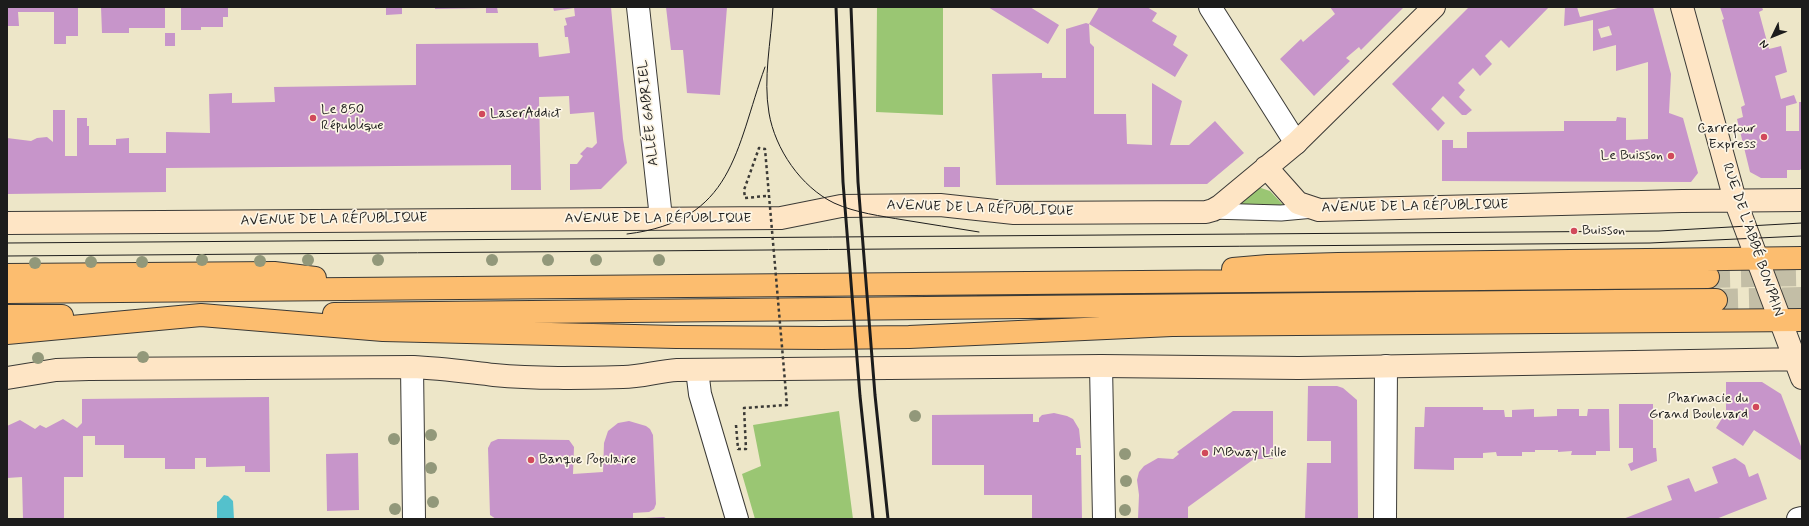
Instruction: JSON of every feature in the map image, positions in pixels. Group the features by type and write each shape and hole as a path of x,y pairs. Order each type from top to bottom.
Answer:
{"main road":[{"path":"1164,282 1230,270 1268,266 1802,258"},
{"path":"7,275 274,273 414,289"},
{"path":"7,292 1708,277"},
{"path":"7,316 1716,300"},
{"path":"7,333 202,315 383,330 676,337 822,338 909,337 1172,325 1802,320"}],"street":[{"name":"ALLÉE GABRIEL","path":"638,7 661,218"},
{"path":"1210,7 1296,143"},
{"path":"1210,211 1220,206 1296,143 1434,7"},
{"name":"RUE DE L'ABBÉ BONPAIN","path":"1682,7 1735,200 1799,366"},
{"name":"AVENUE DE LA RÉPUBLIQUE","path":"1266,167 1298,203 1318,210 1735,200 1802,200"},
{"name":"AVENUE DE LA RÉPUBLIQUE","path":"7,223 781,218 841,206 940,205 1014,213 1210,211"},
{"path":"7,378 56,370 412,366 500,375 625,378 660,371 697,370 1101,366 1247,368 1386,366 1799,366"},
{"path":"412,366 414,519"},
{"path":"1101,366 1104,519"},
{"path":"1385,519 1386,366"},
{"path":"697,370 700,394 737,519"},
{"path":"1798,519 1802,518"}],"lane":[{"path":"1210,211 1281,213 1318,210"}],"path":[{"path":"736,425 738,449 746,449 744,408 787,405 766,149 758,148 744,190 745,198 766,196"}],"green space":[{"path":"877,7 943,7 943,115 876,112"},
{"path":"1258,187 1270,191 1286,208 1232,208"},
{"path":"839,411 853,519 755,519 742,474 761,466 753,425"}],"water":[{"path":"224,495 228,496 233,501 234,519 217,519 217,502"}],"building":[{"path":"7,7 78,7 78,36 66,36 66,44 54,44 54,12 18,12 19,26 7,26"},
{"path":"101,7 165,7 165,28 129,28 129,33 102,33"},
{"path":"181,7 228,7 228,17 223,17 223,27 201,27 201,30 181,30"},
{"path":"386,7 402,7 402,14 386,15"},
{"path":"435,7 497,7 498,13 486,13 486,8 435,9"},
{"path":"553,7 574,7 574,8 554,11"},
{"path":"574,7 611,7 623,139 627,163 601,189 570,190 570,164 577,164 583,156 580,154 587,147 592,148 597,143 594,112 570,114 569,96 539,97 541,190 511,190 511,165 166,168 166,192 7,194 7,138 31,141 37,138 47,137 53,142 53,110 65,110 65,156 77,156 77,118 87,118 87,126 89,126 89,145 116,145 116,139 129,138 129,153 166,153 166,132 210,133 209,94 232,93 232,103 275,102 274,87 416,85 416,44 538,43 539,57 570,53 568,37 565,37 564,26 567,25 565,18 575,16"},
{"path":"666,7 727,7 720,95 687,93 683,50 671,50"},
{"path":"988,7 1030,7 1059,25 1048,44"},
{"path":"1099,7 1147,7 1157,13 1152,21 1177,36 1173,45 1188,55 1175,77 1089,24"},
{"path":"1330,7 1404,7 1361,50 1359,47 1346,58 1350,61 1314,96 1280,59 1301,39 1303,42 1335,14"},
{"path":"1469,7 1549,7 1509,48 1501,40 1485,56 1492,64 1480,76 1473,68 1458,83 1465,90 1459,97 1472,110 1466,115 1462,115 1443,96 1431,109 1445,123 1438,131 1392,84"},
{"path":"1565,7 1577,7 1580,17 1622,7 1653,7 1671,74 1669,113 1683,118 1698,173 1691,182 1442,181 1442,140 1453,140 1453,148 1467,148 1467,132 1564,131 1564,121 1616,121 1617,117 1626,118 1626,140 1648,139 1648,62 1616,71 1616,45 1593,51 1593,20 1564,26","holes":["1609,26 1612,35 1601,38 1598,29"]},
{"path":"1720,7 1762,7 1763,10 1759,12 1769,49 1781,46 1787,72 1775,76 1781,99 1794,95 1797,103 1786,106 1786,131 1799,131 1799,102 1802,102 1802,168 1800,170 1787,170 1787,178 1761,178 1750,172 1737,119 1743,117 1741,107 1745,105 1722,20 1724,19"},
{"path":"1086,23 1089,24 1090,43 1094,47 1094,114 1126,114 1127,144 1152,145 1152,83 1182,101 1170,145 1189,145 1215,121 1244,153 1207,184 996,185 992,74 1042,73 1042,78 1066,78 1066,29"},
{"path":"165,33 175,33 175,46 165,46"},
{"path":"944,167 960,167 960,187 944,187"},
{"name":"Pharmacie du Grand Boulevard","path":"1726,382 1762,382 1781,394 1802,449 1802,459 1800,460 1754,430 1743,446 1716,428 1726,412"},
{"path":"1308,386 1337,386 1343,388 1357,400 1358,519 1305,519 1307,463 1331,463 1331,441 1307,441"},
{"path":"269,397 270,472 245,472 245,466 206,467 206,458 195,458 195,469 165,469 165,458 124,458 124,445 95,445 95,436 83,436 83,477 64,477 64,519 23,519 22,477 7,478 7,426 20,420 35,429 40,425 46,428 63,419 77,428 82,423 82,399"},
{"path":"1619,404 1653,404 1653,448 1656,448 1657,461 1631,471 1628,464 1633,462 1633,448 1619,448"},
{"path":"1425,407 1483,407 1483,410 1504,410 1505,417 1512,417 1512,410 1534,409 1534,417 1557,416 1557,409 1579,409 1579,416 1587,416 1588,409 1609,409 1610,451 1596,451 1596,455 1571,455 1572,451 1558,452 1558,450 1535,450 1535,452 1522,452 1522,456 1497,456 1496,452 1483,453 1483,458 1454,458 1454,470 1414,469 1415,427 1424,427"},
{"path":"1233,411 1273,411 1273,459 1254,459 1188,507 1188,519 1138,519 1139,495 1137,480 1139,472 1144,466 1158,458 1173,459 1179,454 1177,452"},
{"path":"1054,413 1073,419 1079,429 1081,448 1076,448 1076,455 1081,455 1082,519 1032,519 1032,495 984,495 984,465 932,465 932,415 1033,414 1033,422 1039,422 1039,418 1042,415"},
{"name":"Banque Populaire","path":"629,421 646,426 650,429 653,435 656,504 654,509 649,512 633,513 633,519 496,519 490,515 488,448 491,442 498,439 569,440 574,447 573,474 603,472 604,443 608,431 618,423"},
{"path":"358,453 359,510 327,511 326,454"},
{"path":"1735,458 1745,465 1749,477 1758,473 1767,499 1716,519 1623,519 1672,500 1667,486 1689,478 1695,492 1718,483 1712,467"},
{"path":"664,517 667,519 645,519 645,518"}],"tunnel":[{"path":"1708,277 1802,275"},
{"path":"1716,300 1802,298"}],"tram line":[{"path":"773,7 767,73 767,100 769,113 777,140 791,166 801,177 822,196 834,203 860,212 979,232"},
{"path":"627,234 662,226 689,214 710,197 725,177 736,153 765,67"},
{"path":"7,243 1659,231 1802,223"},
{"path":"7,256 1650,243 1802,236"}],"railway":[{"path":"836,7 843,182 860,396 873,519"},
{"path":"851,7 858,182 875,395 888,519"}],"place":[{"name":"LaserAddict","path":"482,114"},
{"name":"Le 850 République","path":"313,118"},
{"name":"Carrefour Express","path":"1764,137"},
{"name":"Le Buisson","path":"1671,156"},
{"name":"Buisson","path":"1574,231"},
{"name":"Pharmacie du Grand Boulevard","path":"1756,407"},
{"name":"MBway Lille","path":"1205,453"},
{"name":"Banque Populaire","path":"531,460"}]}
